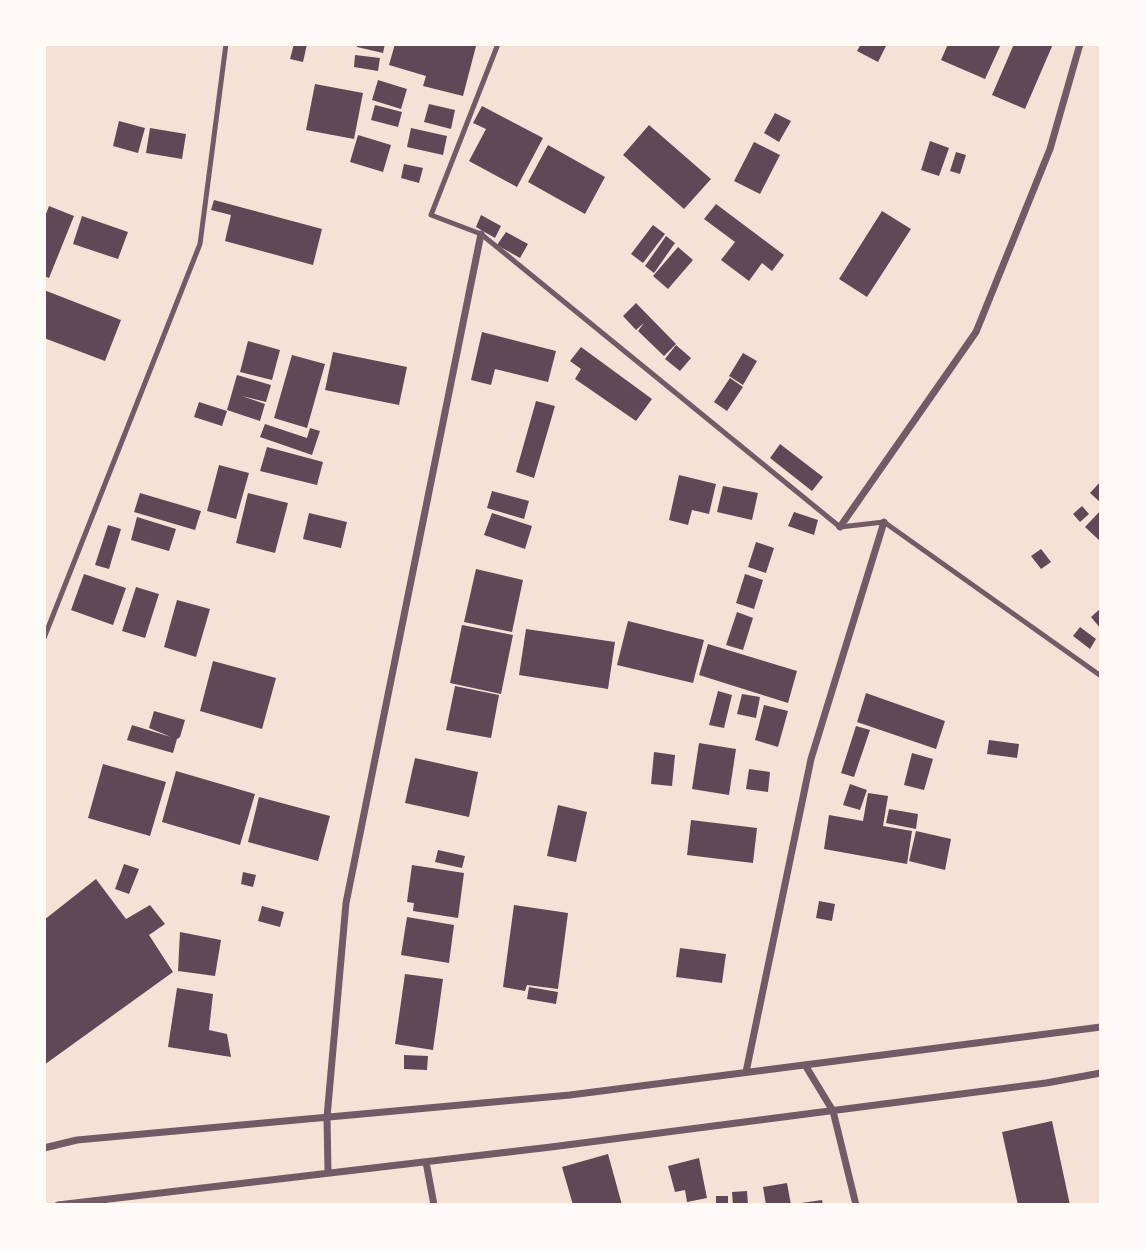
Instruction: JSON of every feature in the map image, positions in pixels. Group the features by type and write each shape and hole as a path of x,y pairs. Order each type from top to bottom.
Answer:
{"street":[{"path":"840,527 976,332 1049,149 1080,44"},
{"path":"328,1173 327,1117 346,903 481,234"},
{"path":"746,1072 811,759 884,522"},
{"path":"44,1148 77,1140 570,1095 1101,1027"},
{"path":"805,1065 833,1111 856,1205"},
{"path":"58,1205 551,1147 1046,1083 1101,1073"},
{"path":"426,1162 434,1205"}],"lane":[{"path":"44,638 200,244 226,44"},
{"path":"498,44 431,215 481,234 840,527 884,522 1101,676"}],"building":[{"path":"294,44 307,44 303,62 290,59"},
{"path":"357,44 385,44 383,53 357,47"},
{"path":"395,44 476,46 463,96 423,86 426,76 389,65"},
{"path":"861,44 887,44 878,62 857,51"},
{"path":"948,44 1001,44 985,79 941,60"},
{"path":"1014,44 1053,44 1025,109 992,95"},
{"path":"355,55 380,58 378,71 354,67"},
{"path":"378,80 407,89 401,109 372,100"},
{"path":"315,84 363,93 354,139 306,130"},
{"path":"429,104 455,110 451,129 424,122"},
{"path":"375,105 402,112 398,127 371,120"},
{"path":"482,106 543,138 517,187 469,161 486,129 473,123"},
{"path":"775,113 791,121 779,142 764,133"},
{"path":"119,121 145,128 138,153 113,146"},
{"path":"649,125 711,179 684,209 623,155"},
{"path":"150,128 186,134 182,159 146,153"},
{"path":"411,128 447,136 443,155 407,147"},
{"path":"358,135 391,145 383,172 350,162"},
{"path":"930,141 949,148 939,176 921,170"},
{"path":"754,142 780,155 760,194 734,181"},
{"path":"548,145 605,177 585,214 528,182"},
{"path":"956,152 966,155 960,174 950,171"},
{"path":"404,164 423,168 419,183 401,178"},
{"path":"214,200 322,229 313,265 225,241 231,215 211,210"},
{"path":"716,204 784,255 772,271 762,263 749,281 721,260 735,242 704,219"},
{"path":"49,206 74,216 49,278 44,276 44,219"},
{"path":"882,211 911,229 867,297 839,279"},
{"path":"481,215 501,226 495,238 476,227"},
{"path":"82,216 128,232 118,259 73,244"},
{"path":"653,225 665,234 643,263 631,254"},
{"path":"506,232 528,244 520,258 497,245"},
{"path":"666,236 675,243 654,273 645,266"},
{"path":"678,247 693,260 668,289 653,276"},
{"path":"44,290 121,320 105,361 44,338"},
{"path":"636,303 676,344 664,356 638,331 644,323 636,330 623,316"},
{"path":"482,332 556,351 548,382 495,369 491,385 471,380"},
{"path":"248,341 280,350 272,380 240,372"},
{"path":"676,345 691,358 680,371 665,359"},
{"path":"581,347 652,399 636,421 575,379 581,369 570,361"},
{"path":"333,352 407,367 399,405 325,390"},
{"path":"743,353 757,361 743,385 729,376"},
{"path":"292,355 325,364 307,428 274,418"},
{"path":"237,375 271,385 266,402 242,396 265,404 260,421 227,410"},
{"path":"730,378 743,387 727,411 714,402"},
{"path":"536,401 555,406 534,478 516,472"},
{"path":"199,402 227,411 222,426 194,417"},
{"path":"265,424 307,438 310,428 320,431 312,455 260,437"},
{"path":"780,444 823,477 812,491 770,458"},
{"path":"267,447 323,462 317,485 260,471"},
{"path":"219,465 249,473 236,519 207,511"},
{"path":"679,475 716,484 709,514 692,510 688,525 669,520"},
{"path":"1101,481 1101,501 1100,502 1090,493"},
{"path":"723,486 758,493 752,520 717,512"},
{"path":"492,491 529,501 524,519 487,508"},
{"path":"140,493 201,511 195,530 134,512"},
{"path":"248,493 288,503 275,553 236,543"},
{"path":"1082,506 1089,514 1080,522 1073,514"},
{"path":"1101,510 1101,539 1100,541 1085,527"},
{"path":"794,512 818,520 814,535 788,526"},
{"path":"309,513 347,522 341,548 303,539"},
{"path":"492,513 532,526 525,549 484,535"},
{"path":"137,517 176,529 169,551 131,540"},
{"path":"108,525 121,529 109,569 95,565"},
{"path":"756,542 774,548 766,573 748,567"},
{"path":"1041,549 1051,562 1041,569 1031,556"},
{"path":"476,569 523,580 512,632 464,622"},
{"path":"84,574 126,588 113,625 71,610"},
{"path":"745,574 763,580 754,609 736,603"},
{"path":"136,587 159,594 145,638 122,631"},
{"path":"177,600 210,609 196,657 164,647"},
{"path":"1101,608 1101,629 1091,617"},
{"path":"737,612 753,618 743,650 726,645"},
{"path":"628,621 704,640 693,683 617,665"},
{"path":"462,625 513,635 501,694 450,683"},
{"path":"1080,627 1096,639 1090,649 1073,636"},
{"path":"526,629 615,642 608,689 519,675"},
{"path":"708,644 797,671 788,703 699,675"},
{"path":"213,661 276,678 262,729 200,711"},
{"path":"455,686 499,695 491,738 446,730"},
{"path":"718,691 732,695 724,728 709,725"},
{"path":"866,693 945,721 936,749 857,722"},
{"path":"742,694 760,697 756,718 737,714"},
{"path":"764,705 788,711 778,747 755,740"},
{"path":"154,711 185,720 173,753 127,740 132,725 171,737 149,728"},
{"path":"856,726 870,730 854,777 841,773"},
{"path":"989,740 1019,744 1017,758 987,754"},
{"path":"699,743 736,749 729,795 692,789"},
{"path":"654,752 675,755 672,786 651,784"},
{"path":"912,753 933,759 924,790 904,785"},
{"path":"415,758 478,772 469,817 405,803"},
{"path":"103,764 166,782 150,836 88,818"},
{"path":"749,769 770,772 768,792 746,789"},
{"path":"176,771 255,794 240,845 162,822"},
{"path":"850,784 867,790 860,810 843,805"},
{"path":"868,793 888,796 883,826 912,831 907,864 824,849 829,815 863,821"},
{"path":"259,797 330,816 318,861 248,842"},
{"path":"558,805 587,812 576,862 547,856"},
{"path":"889,809 918,814 916,829 886,823"},
{"path":"691,820 757,828 753,863 687,855"},
{"path":"916,831 951,839 945,870 909,861"},
{"path":"438,850 465,856 462,868 435,862"},
{"path":"124,864 139,869 129,894 115,889"},
{"path":"412,865 464,873 458,918 413,911 414,903 407,902"},
{"path":"243,872 256,875 253,887 241,884"},
{"path":"96,879 126,919 150,905 165,924 149,935 173,972 44,1065 44,920"},
{"path":"819,901 835,904 832,921 816,918"},
{"path":"514,905 568,913 558,989 527,985 525,991 503,987"},
{"path":"262,906 284,912 280,927 258,921"},
{"path":"407,917 454,925 449,963 401,955"},
{"path":"180,932 221,940 215,976 178,971"},
{"path":"680,948 726,954 722,983 676,977"},
{"path":"405,974 443,979 433,1050 395,1044"},
{"path":"529,987 558,992 556,1004 527,999"},
{"path":"177,988 213,994 209,1030 227,1034 231,1057 168,1047"},
{"path":"404,1055 428,1056 427,1070 404,1069"},
{"path":"1052,1121 1070,1205 1018,1205 1002,1132"},
{"path":"608,1154 622,1205 573,1205 562,1167"},
{"path":"699,1158 707,1198 687,1202 685,1190 675,1192 668,1166"},
{"path":"787,1183 791,1205 766,1205 763,1187"},
{"path":"747,1191 748,1205 733,1205 732,1192"},
{"path":"716,1196 728,1196 728,1205 716,1205"},
{"path":"822,1200 823,1205 794,1205 794,1204"}]}
